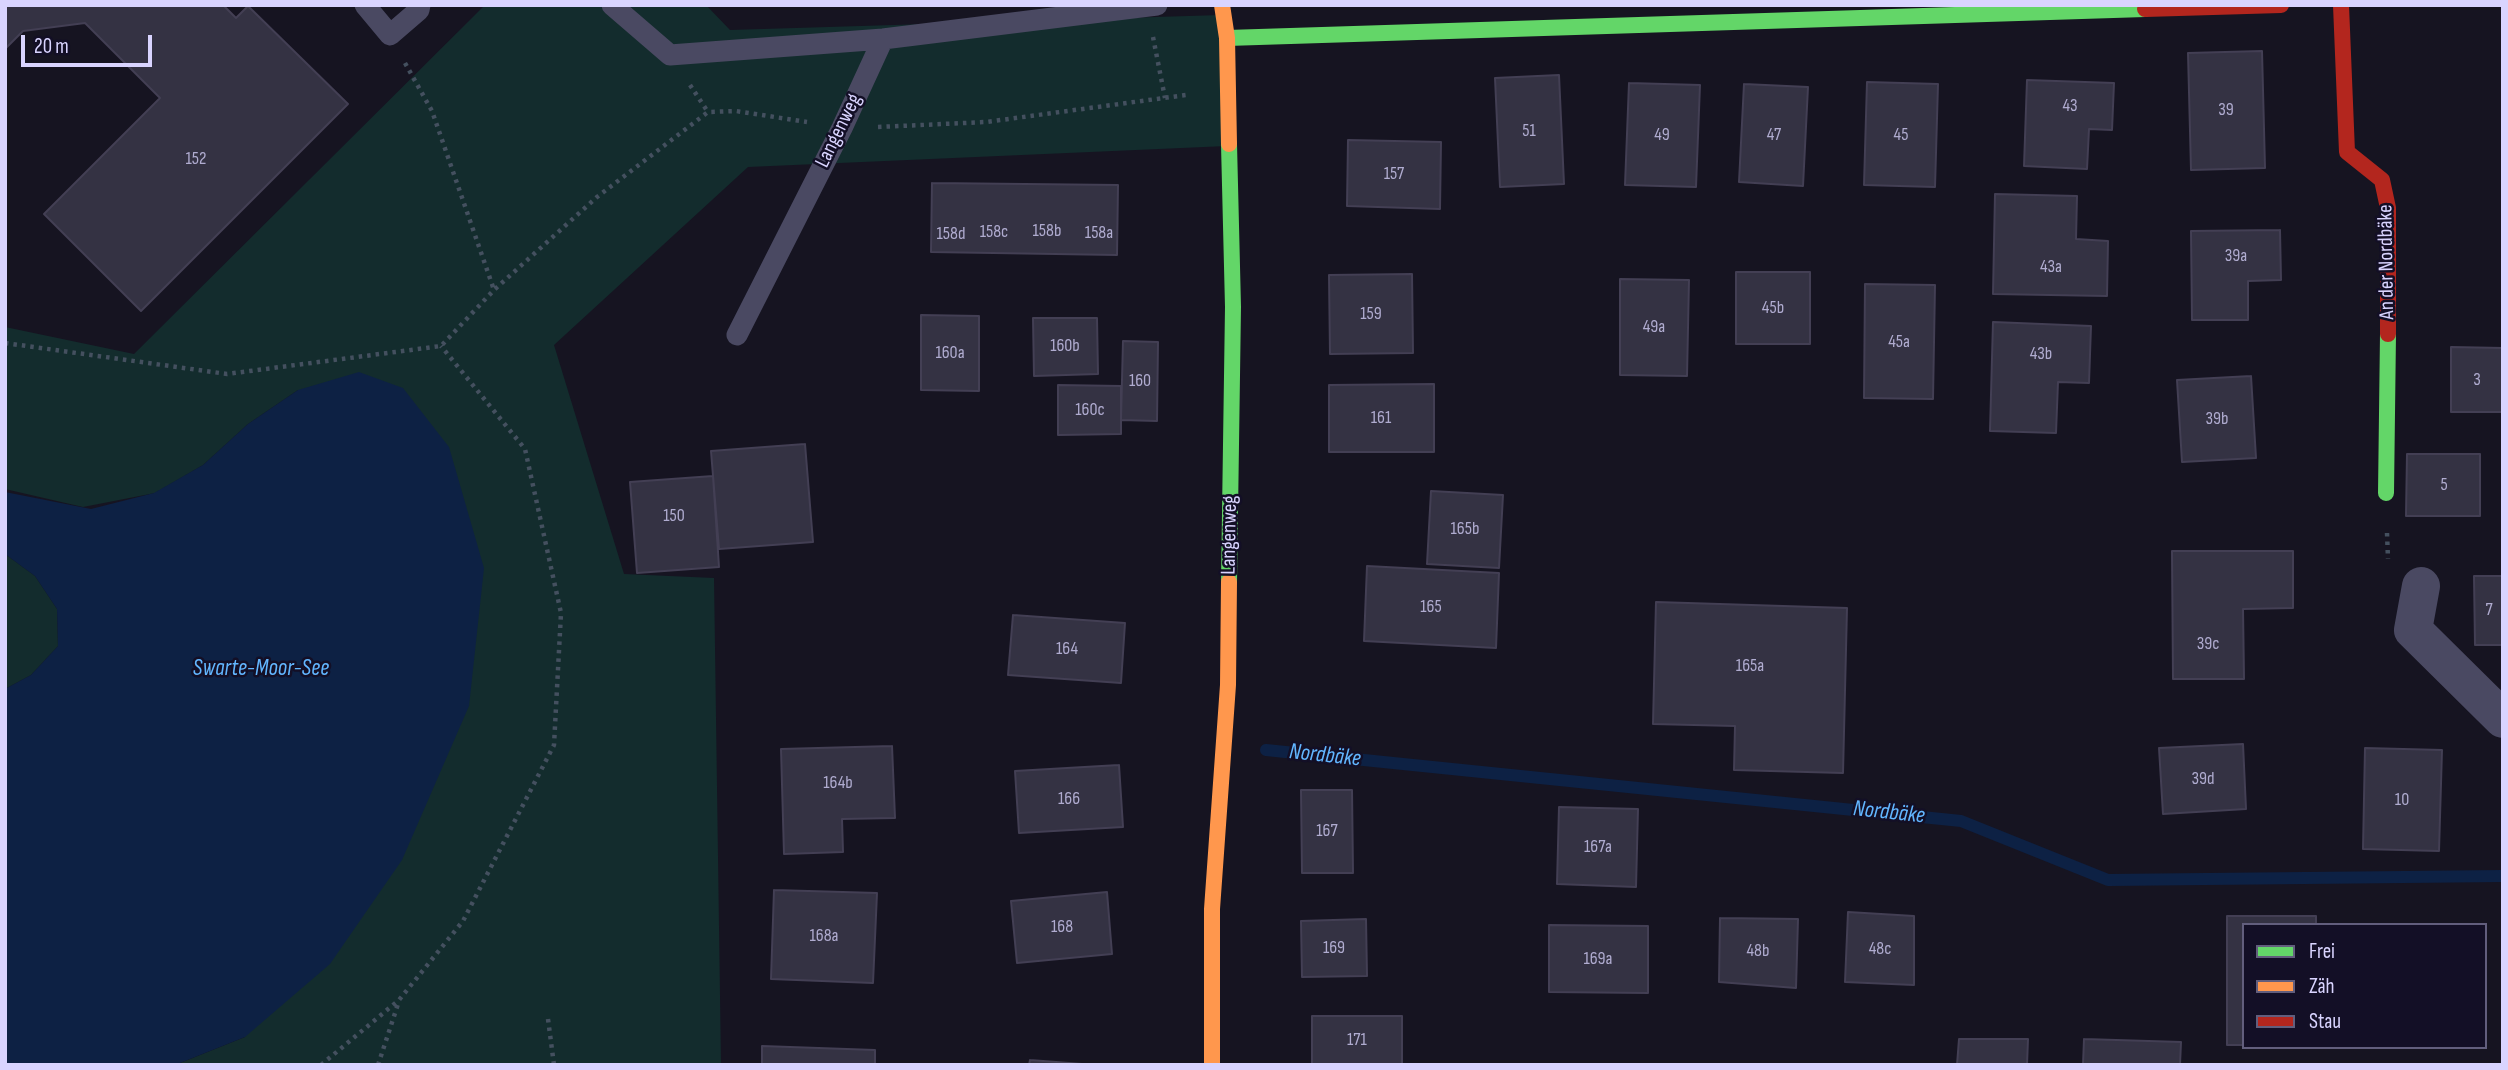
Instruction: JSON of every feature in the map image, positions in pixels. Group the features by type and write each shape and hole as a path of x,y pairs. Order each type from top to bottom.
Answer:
{"street":[{"name":"Langenweg","path":"1212,1065 1212,909 1228,685 1233,307 1227,38 1222,5"},
{"path":"1227,38 2281,5"},
{"name":"An der Nordbäke","path":"2341,5 2347,152 2382,180 2388,208 2386,493"},
{"path":"2421,586 2413,630 2503,719"}],"lane":[{"path":"365,5 390,35 419,10 420,5"},
{"path":"612,5 670,55 883,39 1152,6"},
{"name":"Langenweg","path":"737,335 842,128 883,39"}],"path":[{"path":"5,343 227,374 441,346 494,290 597,197 708,112 736,111 842,128 986,122 1165,98 1152,6"},
{"path":"390,35 432,111 494,290"},
{"path":"321,1065 399,1000 463,921 554,745 561,613 525,449 441,346"},
{"path":"2386,493 2389,584 2421,586"},
{"path":"378,1065 399,1000"},
{"path":"548,1019 554,1065"}],"green space":[{"path":"485,5 706,5 730,30 1221,15 1227,146 748,167 554,345 624,574 714,578 721,1065 175,1065 245,1037 298,390 248,424 203,465 155,493 83,507 5,489 5,327 134,354"},
{"path":"5,554 35,576 57,609 58,646 31,675 5,689"}],"water":[{"name":"Swarte-Moor-See","path":"359,372 403,388 449,447 484,568 469,706 402,860 330,964 245,1037 175,1065 5,1065 5,689 31,675 58,646 57,609 35,576 5,554 5,492 91,509 154,493 203,465 248,424 298,390"}],"building":[{"path":"5,5 223,5 236,18 248,6 348,104 141,311 44,214 160,98 85,23 23,31 5,49"},
{"path":"2262,51 2265,168 2191,170 2188,53"},
{"path":"1559,75 1564,184 1500,187 1495,78"},
{"path":"2027,80 2114,83 2112,130 2089,129 2087,169 2024,166"},
{"path":"1867,82 1938,84 1935,187 1864,185"},
{"path":"1629,83 1700,85 1696,187 1625,185"},
{"path":"1744,84 1808,87 1803,186 1739,182"},
{"path":"1348,140 1441,142 1440,209 1347,206"},
{"path":"932,183 1118,185 1117,255 931,252"},
{"path":"1995,194 2077,196 2076,239 2108,241 2107,296 1993,294"},
{"path":"2280,230 2281,280 2248,281 2248,320 2192,320 2191,231"},
{"path":"1736,272 1810,272 1810,344 1736,344"},
{"path":"1412,274 1413,353 1330,354 1329,275"},
{"path":"1620,279 1689,280 1687,376 1620,375"},
{"path":"1865,284 1935,285 1933,399 1864,398"},
{"path":"921,315 979,316 979,391 921,390"},
{"path":"1033,318 1097,318 1098,374 1034,376"},
{"path":"1993,322 2091,326 2089,383 2058,382 2056,433 1990,431"},
{"path":"1123,341 1158,342 1157,421 1121,420"},
{"path":"2451,347 2503,348 2503,412 2451,412"},
{"path":"2251,376 2256,458 2182,462 2177,380"},
{"path":"1434,384 1434,452 1329,452 1329,385"},
{"path":"1058,385 1121,386 1121,434 1058,435"},
{"path":"805,444 813,542 719,549 711,451"},
{"path":"2407,454 2480,454 2480,516 2406,516"},
{"path":"713,476 719,567 637,573 630,482"},
{"path":"1431,491 1503,495 1499,568 1427,564"},
{"path":"2172,551 2293,551 2293,608 2243,609 2244,679 2173,679"},
{"path":"1367,566 1499,573 1496,648 1364,641"},
{"path":"2474,576 2503,576 2503,645 2475,645"},
{"path":"1656,602 1847,608 1843,773 1734,770 1735,726 1653,724"},
{"path":"1013,615 1125,623 1121,683 1008,675"},
{"path":"2243,744 2246,809 2163,814 2159,748"},
{"path":"892,746 895,818 842,819 843,852 784,854 781,749"},
{"path":"2365,748 2442,750 2439,851 2363,849"},
{"path":"1119,765 1123,827 1019,833 1015,771"},
{"path":"1301,790 1352,790 1353,873 1302,873"},
{"path":"1559,807 1638,809 1636,887 1557,884"},
{"path":"774,890 877,893 873,983 771,979"},
{"path":"1107,892 1112,954 1017,963 1011,901"},
{"path":"1848,912 1914,916 1914,985 1845,982"},
{"path":"2227,916 2316,916 2316,923 2242,923 2242,1045 2227,1045"},
{"path":"1720,918 1798,919 1796,988 1719,982"},
{"path":"1366,919 1367,976 1302,977 1301,921"},
{"path":"1549,925 1648,926 1648,993 1549,992"},
{"path":"1312,1016 1402,1016 1402,1065 1312,1065"},
{"path":"1959,1039 2028,1039 2027,1065 1957,1065"},
{"path":"2084,1039 2181,1042 2180,1065 2083,1065"},
{"path":"762,1046 875,1050 875,1065 762,1065"},
{"path":"1030,1060 1095,1065 1029,1065"}],"waterway":[{"name":"Nordbäke","path":"1266,750 1961,821 2108,880 2503,876"}],"traffic: fast":[{"path":"1227,38 2145,9"},
{"path":"1229,144 1233,307 1229,582"},
{"path":"2386,493 2388,334"}],"traffic: slow":[{"path":"1222,5 1227,38 1229,144"},
{"path":"1212,1065 1212,909 1228,685 1229,582"}],"traffic: jam":[{"path":"2145,9 2281,5"},
{"path":"2341,5 2347,152 2382,180 2388,208 2388,334"}]}
